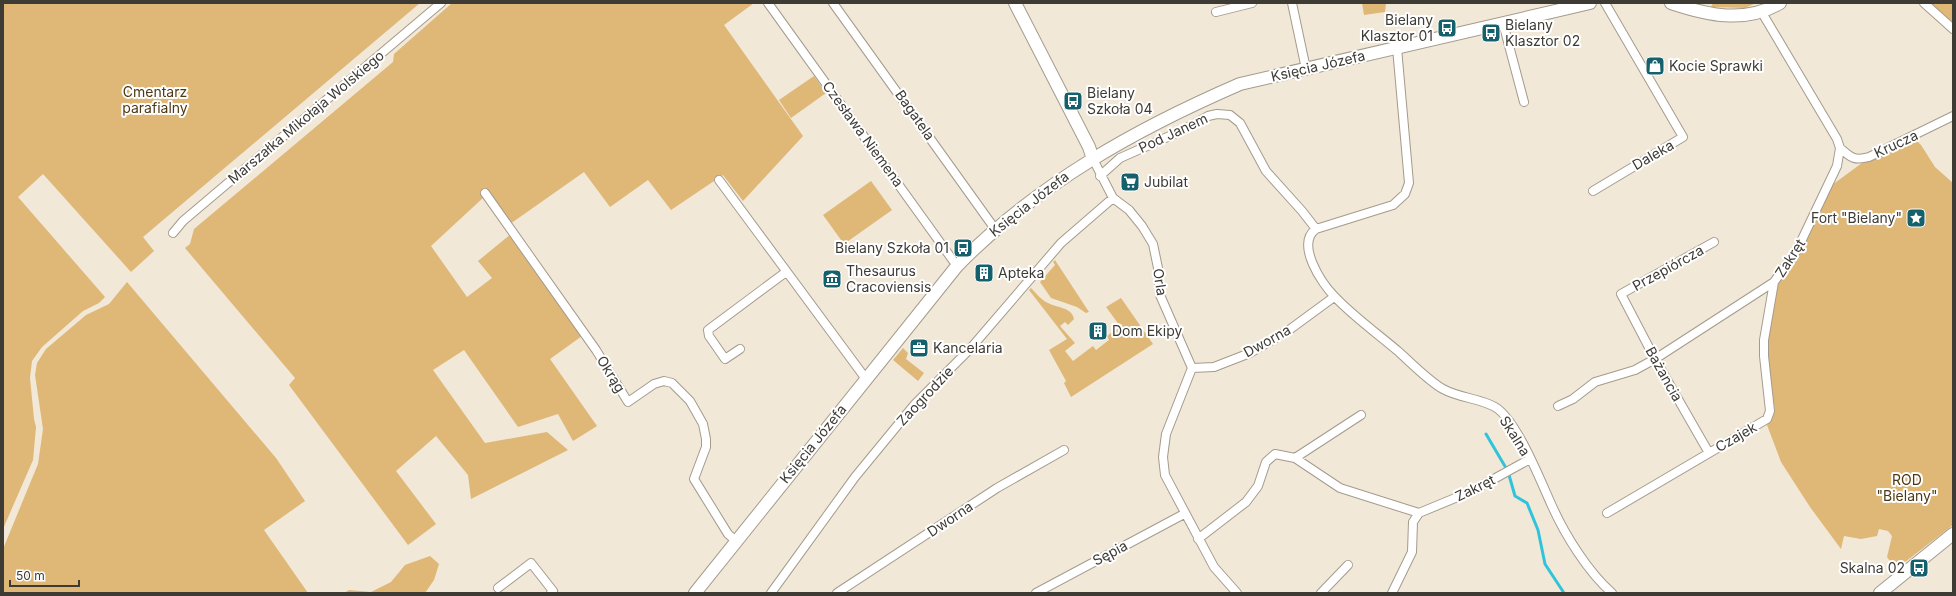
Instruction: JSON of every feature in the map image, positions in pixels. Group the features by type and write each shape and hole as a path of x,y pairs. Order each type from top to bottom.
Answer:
{"street":[{"name":"Marszałka Mikołaja Wolskiego","path":"174,233 183,221 194,211 441,3"},
{"name":"Czesława Niemena","path":"768,3 957,266"},
{"name":"Bagatela","path":"833,3 995,229"},
{"name":"Orla","path":"1015,3 1089,147 1100,176 1113,198 1129,210 1142,226 1153,244 1158,268 1160,295 1192,368"},
{"path":"1216,12 1252,3"},
{"path":"1292,3 1306,70"},
{"name":"Księcia Józefa","path":"695,593 957,266 995,229 1052,184 1093,159 1213,96 1240,84 1269,76 1306,70 1590,3"},
{"name":"Daleka","path":"1593,191 1683,137 1605,3"},
{"path":"1671,3 1701,7 1720,16 1739,16 1761,11 1780,3"},
{"path":"1924,3 1953,29"},
{"path":"1761,11 1803,78 1837,139 1840,148"},
{"path":"1503,23 1524,102"},
{"path":"1334,297 1313,265 1308,252 1307,247 1311,232 1316,229 1393,205 1404,194 1409,183 1397,48"},
{"name":"Pod Janem","path":"1100,176 1120,158 1181,131 1208,116 1217,114 1230,115 1240,123 1266,171 1316,229"},
{"name":"Krucza","path":"1840,148 1848,155 1858,160 1869,157 1953,116"},
{"name":"Zakręt","path":"1558,406 1573,399 1595,382 1635,370 1655,359 1774,282 1804,236 1837,166 1840,148"},
{"path":"719,180 866,379"},
{"name":"Okrąg","path":"485,193 596,350 628,402 654,384 664,381 672,383 695,407 703,424 706,447 694,479 728,534 736,541"},
{"name":"Zaogrodzie","path":"771,593 855,477 915,404 970,348 1061,243 1113,198"},
{"name":"Przepiórcza","path":"1621,294 1714,242"},
{"path":"740,349 725,360 709,336 708,330 786,272"},
{"name":"Czajek","path":"1607,513 1767,419 1770,411 1764,356 1764,340 1774,282"},
{"name":"Bażancia","path":"1621,294 1655,359 1709,452"},
{"name":"Dworna","path":"1192,368 1214,366 1250,353 1289,330 1334,297"},
{"name":"Skalna","path":"1334,297 1442,389 1495,407 1510,424 1530,459 1568,535 1594,573 1612,593"},
{"path":"1192,368 1166,434 1162,457 1165,475 1184,514 1214,568 1237,593"},
{"path":"1295,458 1361,415"},
{"name":"Dworna","path":"842,592 997,488 1064,450"},
{"path":"1198,539 1246,502 1258,486 1266,462 1276,454 1295,458 1340,488 1419,513 1413,522 1412,552 1392,593"},
{"name":"Zakręt","path":"1419,513 1472,491 1530,459"},
{"name":"Sępia","path":"1036,593 1184,514"},
{"path":"1880,593 1953,534"},
{"path":"498,588 531,563 553,591 551,593"},
{"path":"1321,593 1348,565"}],"green space":[{"name":"Cmentarz parafialny","path":"3,3 420,3 143,237 154,251 131,272 43,174 18,197 105,297 99,303 83,311 42,347 32,361 30,378 36,427 33,460 3,529"},
{"path":"452,3 754,3 724,25 803,136 743,201 723,175 671,210 648,180 610,207 584,172 510,224 483,187 484,197 431,246 467,297 492,278 478,261 511,234 582,336 550,359 597,426 573,441 558,414 518,427 464,350 433,370 485,443 547,432 568,450 471,499 468,475 436,436 396,471 436,524 408,545 289,385 295,378 185,248 190,244 194,229 393,62 394,54"},
{"path":"1362,3 1386,3 1385,12 1364,15"},
{"path":"1713,3 1756,3 1745,8 1711,7"},
{"path":"1931,3 1953,3 1953,24"},
{"path":"814,76 826,93 791,118 779,100"},
{"name":"ROD \"Bielany\"","path":"1916,140 1921,145 1935,167 1953,183 1953,525 1896,569 1887,557 1892,536 1888,531 1879,529 1877,536 1861,539 1844,536 1841,549 1810,507 1781,462 1767,425 1772,419 1775,410 1766,356 1768,330 1779,280 1798,257 1832,185 1862,163"},
{"path":"871,181 892,210 844,244 823,215"},
{"path":"1055,260 1089,312 1086,313 1077,307 1051,298 1040,282 1055,265 1053,262"},
{"path":"127,282 276,458 305,501 264,530 308,593 3,593 3,549 38,464 43,429 35,375 37,363 46,349 86,315 109,304"},
{"path":"1031,288 1045,302 1064,308 1073,315 1074,319 1068,325 1065,322 1060,326 1075,343 1065,351 1073,361 1093,346 1096,350 1109,340 1107,336 1120,326 1106,307 1121,298 1153,344 1071,397 1064,383 1066,381 1049,350 1067,339 1029,290"},
{"path":"903,348 908,353 906,359 924,373 918,381 893,360"},
{"path":"430,556 439,564 434,580 425,593 344,593 349,590 371,592 391,582 405,565"}],"waterway":[{"path":"1486,434 1506,468"},
{"path":"1509,475 1515,496 1527,503 1538,530 1545,564 1564,593"}],"place":[{"name":"Bielany Klasztor 01","path":"1447,28"},
{"name":"Bielany Klasztor 02","path":"1491,33"},
{"name":"Kocie Sprawki","path":"1655,66"},
{"name":"Bielany Szkoła 04","path":"1073,101"},
{"name":"Jubilat","path":"1130,182"},
{"name":"Fort \"Bielany\"","path":"1916,218"},
{"name":"Bielany Szkoła 01","path":"963,248"},
{"name":"Apteka","path":"984,273"},
{"name":"Thesaurus Cracoviensis","path":"832,279"},
{"name":"Dom Ekipy","path":"1098,331"},
{"name":"Kancelaria","path":"919,348"},
{"name":"Skalna 02","path":"1919,568"}]}
